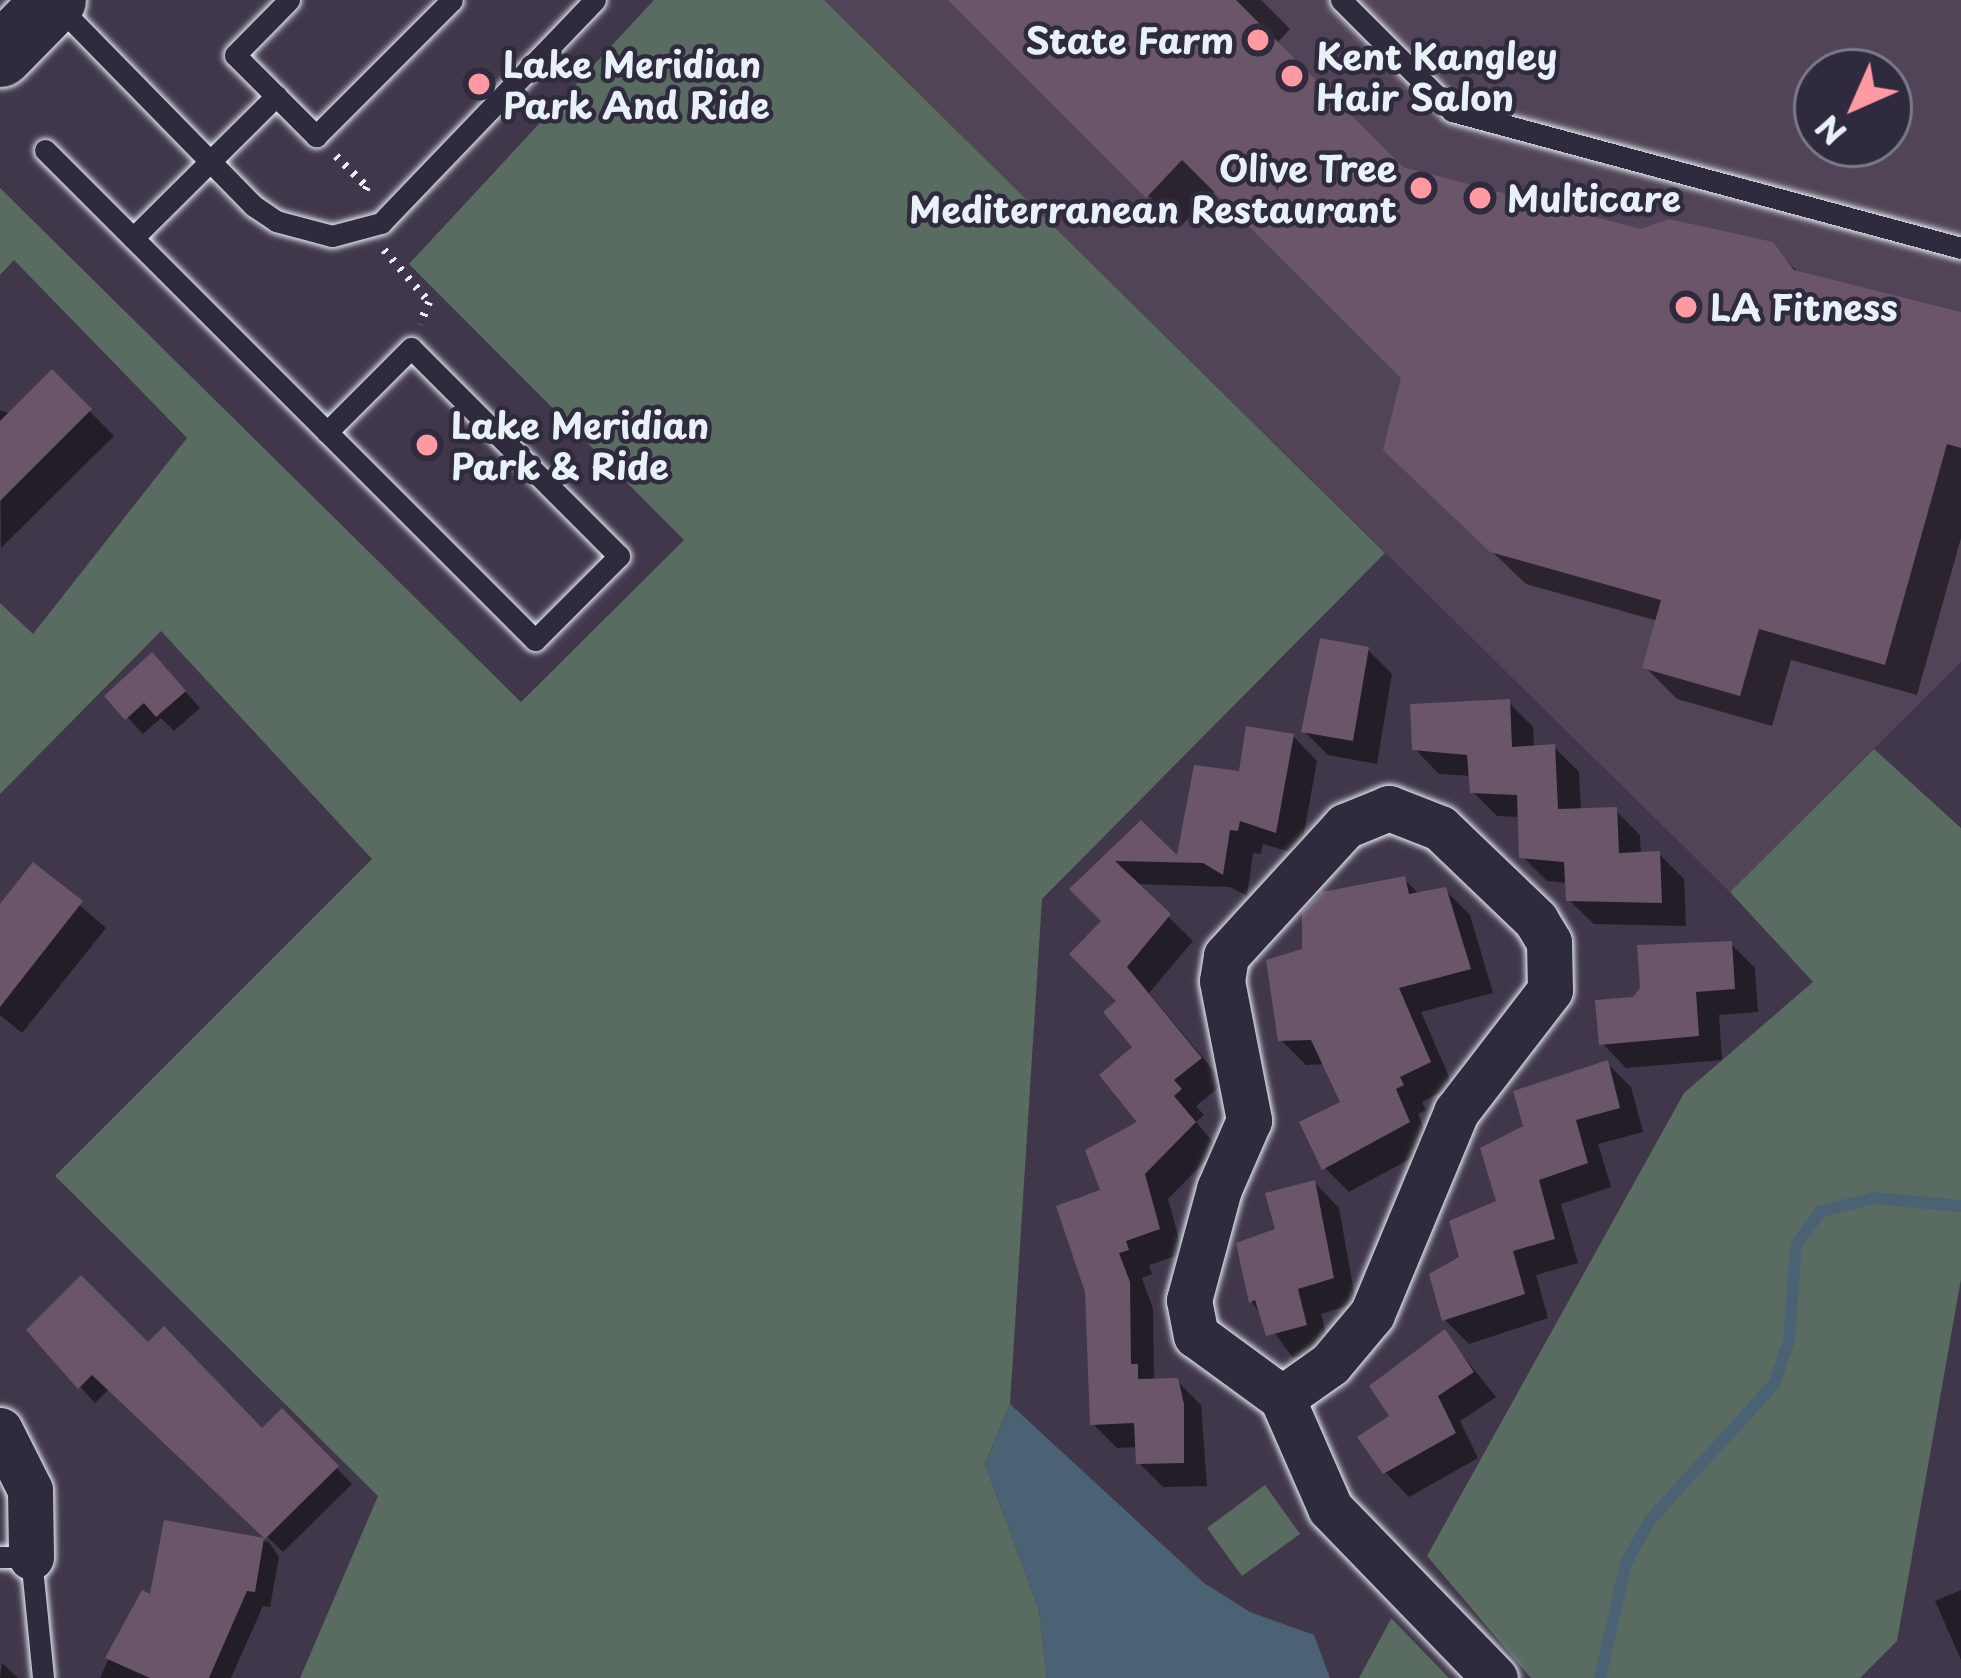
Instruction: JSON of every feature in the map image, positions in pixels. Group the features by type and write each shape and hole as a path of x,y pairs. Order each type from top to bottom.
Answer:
{"main road":[{"path":"0,55 53,0"}],"street":[{"path":"1282,1398 1330,1364 1372,1314 1456,1112 1550,990 1549,942 1536,920 1440,828 1389,808 1346,826 1226,956 1222,981 1249,1120 1219,1189 1189,1300 1196,1335 1282,1398 1330,1508 1495,1678"},
{"path":"0,1430 30,1490 15,1557"}],"lane":[{"path":"53,0 211,161 276,220 304,231 357,234 381,223 595,0"},
{"path":"290,0 235,55 316,136 452,0"},
{"path":"1341,0 1452,111 1961,248"},
{"path":"133,238 276,96"},
{"path":"45,150 327,433 535,640 619,556 411,348 327,433"},
{"path":"15,1557 43,1678"}],"shaded area":[{"path":"824,0 1961,0 1961,662 1730,892"}],"green space":[{"path":"654,0 824,0 1385,553 1042,899 1010,1404 985,1464 1039,1610 1047,1678 300,1678 378,1496 55,1176 372,859 161,631 0,794 0,603 33,634 187,438 14,260 0,275 0,188 521,702 684,540 409,264"},
{"path":"1874,749 1961,828 1961,1279 1897,1641 1860,1678 1531,1678 1427,1556 1684,1093 1813,982 1730,892"},
{"path":"1265,1485 1300,1534 1242,1576 1207,1528"},
{"path":"1392,1619 1449,1678 1359,1678"}],"water":[{"path":"1010,1404 1204,1583 1250,1612 1314,1635 1330,1678 1047,1678 1039,1610 985,1464"}],"building":[{"path":"948,0 1236,0 1403,167 1641,229 1669,219 1773,242 1794,270 1961,312 1961,448 1947,444 1885,665 1759,629 1740,696 1642,668 1661,600 1490,552 1383,450 1401,378 1182,160 1146,198"},
{"path":"52,369 92,409 0,501 0,421"},
{"path":"1320,638 1369,647 1353,741 1301,732"},
{"path":"152,652 186,691 156,717 144,703 125,720 104,696"},
{"path":"1510,699 1512,747 1555,744 1558,809 1617,807 1619,853 1660,851 1662,903 1566,901 1564,862 1519,858 1517,795 1470,793 1467,755 1412,750 1410,704"},
{"path":"1246,726 1294,734 1276,833 1240,821 1238,831 1230,830 1223,875 1203,863 1115,861 1171,914 1127,967 1202,1058 1174,1080 1182,1089 1174,1096 1196,1122 1145,1174 1160,1229 1126,1241 1129,1250 1119,1253 1130,1282 1131,1364 1138,1364 1138,1379 1178,1378 1184,1404 1184,1463 1136,1464 1134,1423 1090,1425 1085,1292 1056,1206 1100,1190 1085,1150 1137,1122 1099,1075 1132,1047 1103,1012 1116,1001 1069,954 1101,921 1069,889 1141,820 1177,855 1194,765 1239,771"},
{"path":"33,862 83,901 0,1007 0,904"},
{"path":"1405,876 1409,894 1446,887 1471,969 1399,988 1431,1062 1400,1077 1404,1085 1396,1089 1410,1122 1322,1170 1299,1122 1340,1102 1311,1040 1278,1041 1266,960 1302,949 1302,912 1322,892"},
{"path":"1732,941 1735,989 1696,992 1699,1036 1599,1045 1595,1000 1633,997 1640,988 1637,945"},
{"path":"1608,1060 1620,1108 1576,1120 1588,1163 1539,1180 1555,1239 1513,1251 1525,1294 1442,1321 1429,1274 1459,1257 1449,1221 1496,1201 1480,1148 1523,1126 1513,1091"},
{"path":"1315,1180 1334,1278 1298,1289 1307,1325 1266,1336 1255,1300 1249,1303 1236,1243 1275,1229 1265,1193"},
{"path":"81,1275 148,1342 164,1326 262,1428 282,1408 339,1466 265,1539 92,1375 78,1389 26,1330"},
{"path":"1445,1329 1474,1372 1438,1396 1456,1433 1383,1474 1357,1437 1389,1416 1369,1386"},
{"path":"164,1520 264,1538 255,1592 247,1591 209,1678 150,1678 105,1658 142,1590 150,1594"}],"waterway":[{"path":"1600,1678 1626,1563 1650,1520 1774,1384 1789,1340 1796,1245 1820,1212 1873,1198 1961,1206"}],"place":[{"name":"State Farm","path":"1258,40"},
{"name":"Kent Kangley Hair Salon","path":"1292,76"},
{"name":"Lake Meridian Park And Ride","path":"479,84"},
{"name":"Olive Tree Mediterranean Restaurant","path":"1421,188"},
{"name":"Multicare","path":"1480,198"},
{"name":"LA Fitness","path":"1686,307"},
{"name":"Lake Meridian Park & Ride","path":"427,445"}]}
